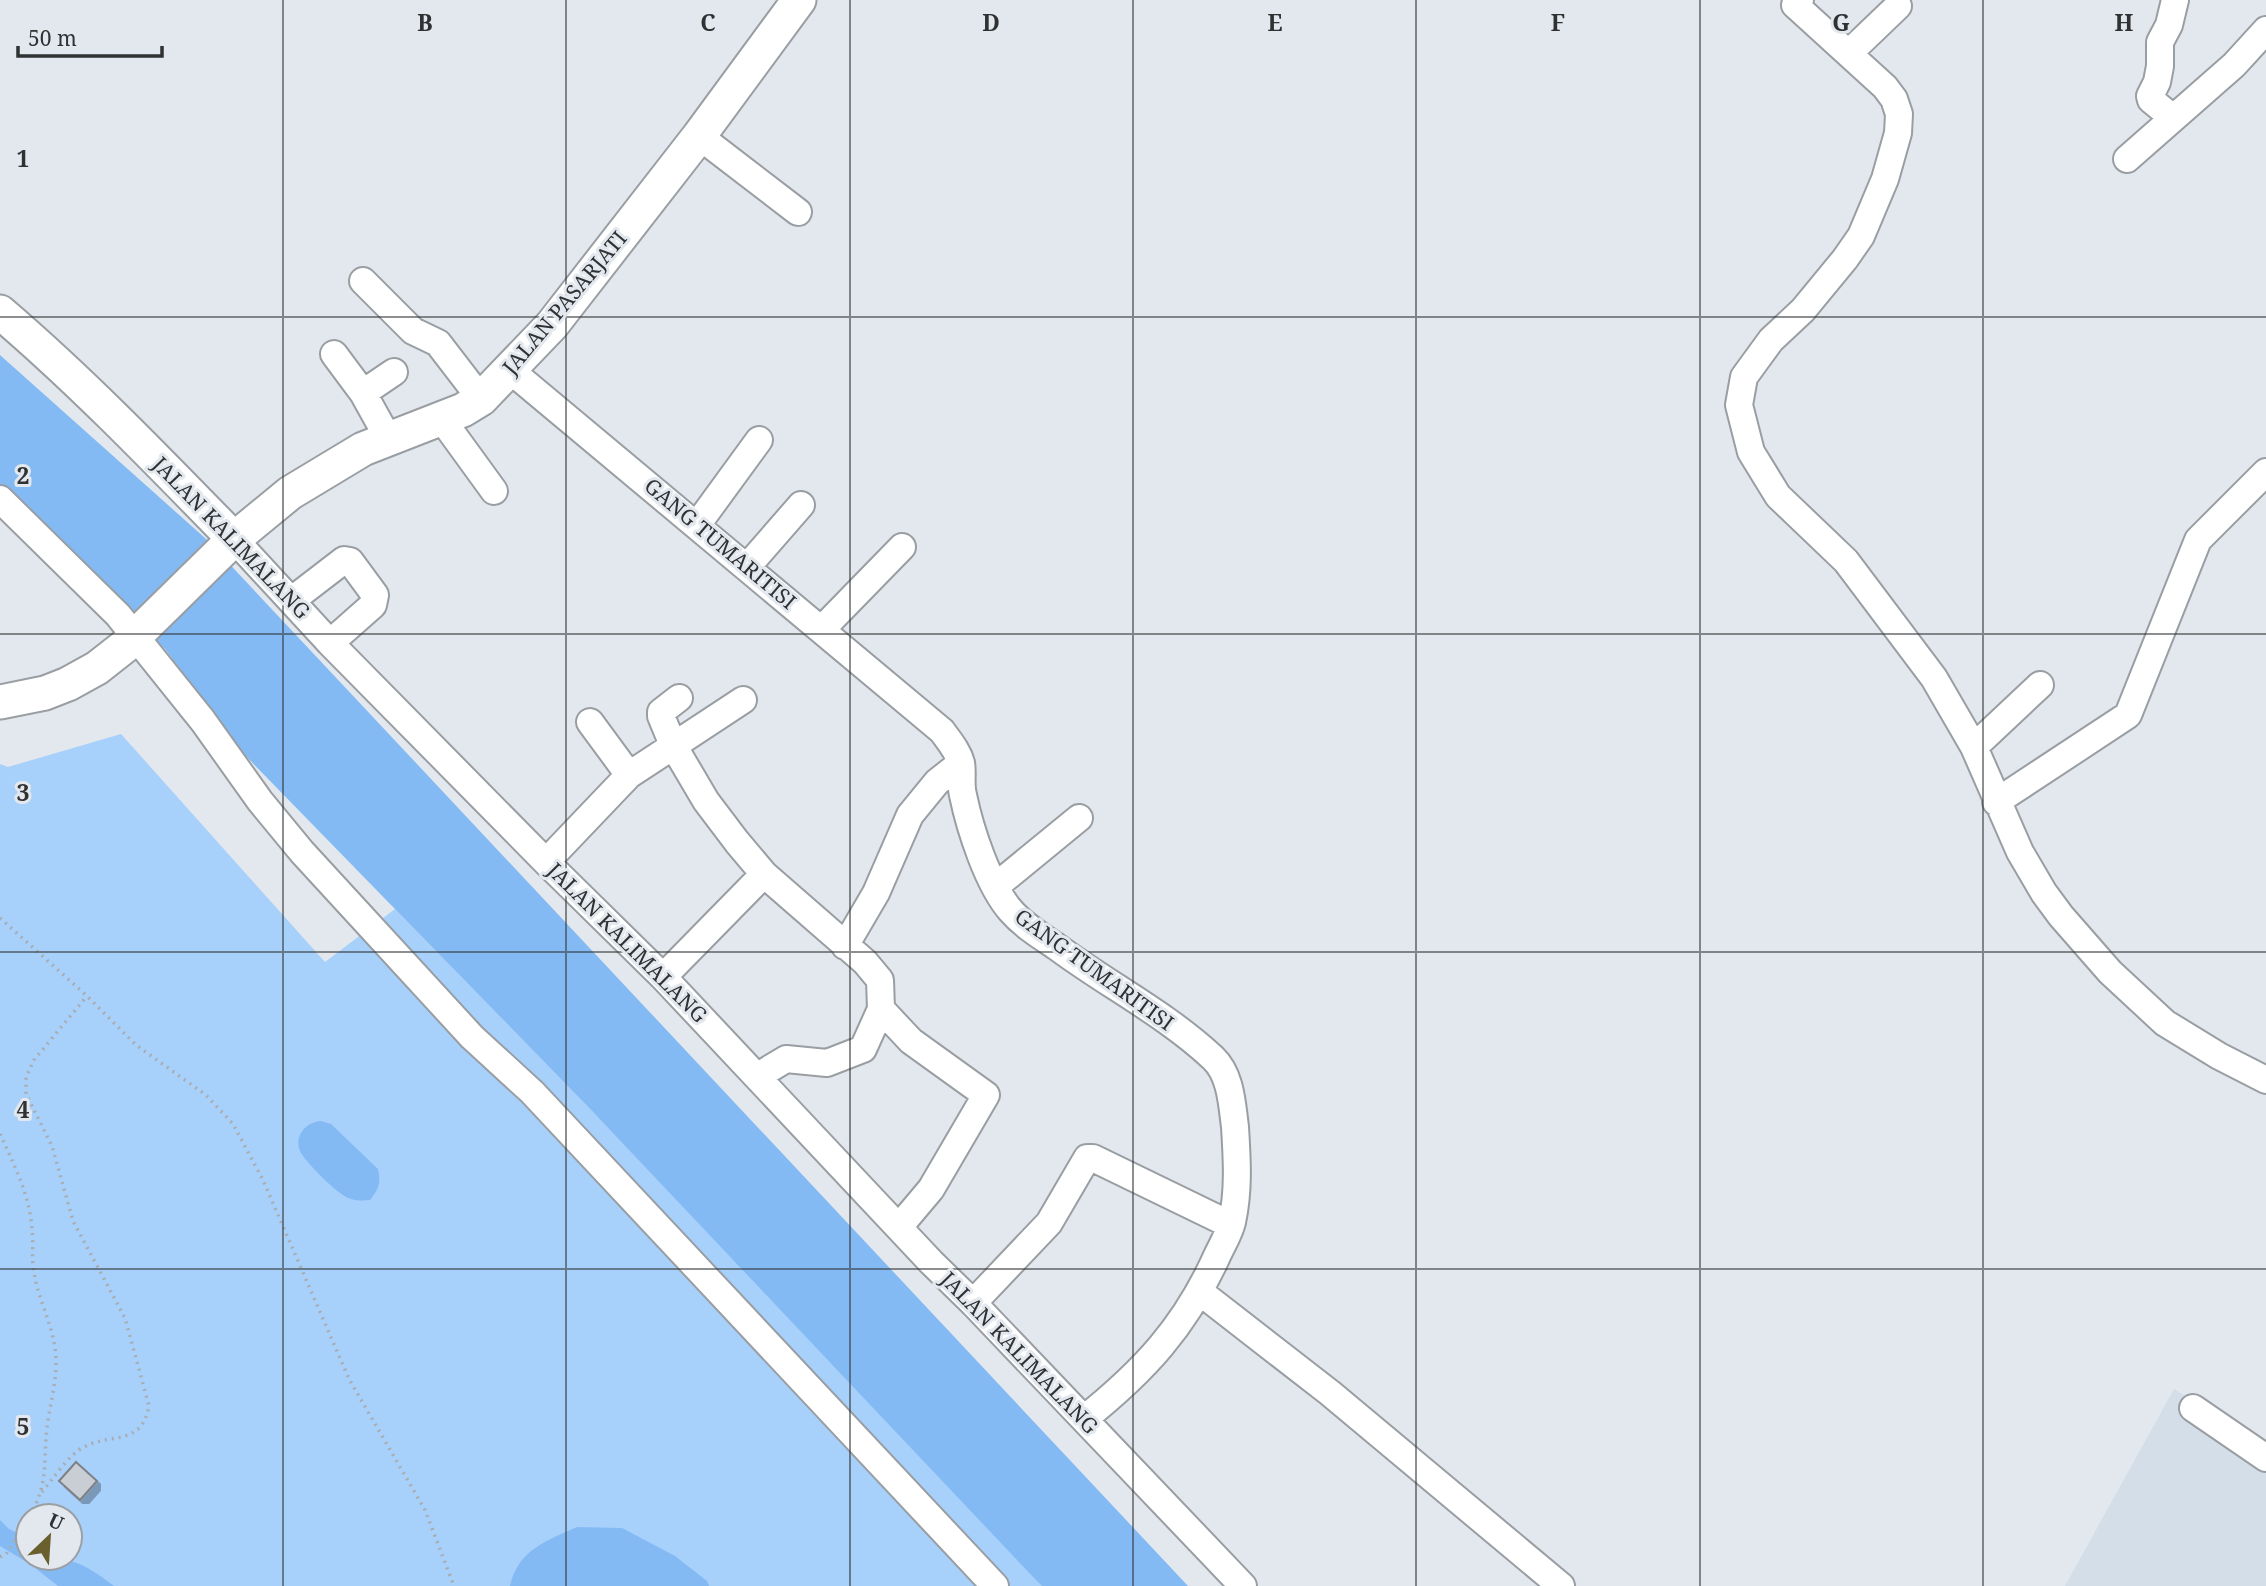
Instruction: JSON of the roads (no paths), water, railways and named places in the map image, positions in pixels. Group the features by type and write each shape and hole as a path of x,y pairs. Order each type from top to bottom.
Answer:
{"main road":[{"name":"JALAN PASARJATI","path":"0,702 45,693 97,668 230,543 290,493 363,449 463,410 481,398 552,324 699,136 799,0"},
{"name":"JALAN KALIMALANG","path":"0,312 152,454 230,543"}],"street":[{"path":"2173,118 2151,100 2150,96 2157,82 2160,66 2160,42 2169,25 2175,0"},
{"path":"1791,2 1849,53 1894,99 1899,114 1898,133 1891,161 1861,236 1803,310 1771,340 1744,377 1739,405 1751,452 1778,496 1846,561 1934,678 1974,747 1996,802 2044,893 2110,972 2165,1023 2219,1056 2266,1080"},
{"path":"1849,53 1898,6"},
{"path":"2127,159 2234,65 2266,30"},
{"path":"699,136 798,212"},
{"path":"363,281 413,331 438,343 481,398"},
{"path":"334,354 363,393 388,438"},
{"name":"GANG TUMARITISI","path":"510,370 942,731 956,750 961,763 962,790 971,830 1003,901 1027,926 1147,1007 1215,1059 1220,1067 1233,1105 1238,1164 1231,1225 1200,1292 1150,1361 1116,1394 1084,1419"},
{"path":"363,393 394,372"},
{"path":"441,418 494,491"},
{"path":"697,525 759,440"},
{"path":"1996,802 2128,715 2198,540 2266,472"},
{"path":"0,499 138,632 260,801 302,852 472,1037 532,1092 995,1586"},
{"path":"747,567 801,505"},
{"name":"JALAN KALIMALANG","path":"230,543 292,600 330,643 663,977 1244,1586"},
{"path":"822,629 902,547"},
{"path":"292,600 344,560 350,561 375,595 375,601 330,643"},
{"path":"1974,747 2040,685"},
{"path":"679,698 661,712 673,745 706,801 764,874 865,962 880,980 881,1009 863,1049 827,1063 786,1059 758,1076"},
{"path":"546,862 629,775 743,700"},
{"path":"590,722 629,775"},
{"path":"845,946 876,893 910,815 937,782 961,763"},
{"path":"996,886 1079,818"},
{"path":"663,977 764,874"},
{"path":"881,1009 911,1041 986,1096 931,1189 899,1227"},
{"path":"973,1303 1049,1223 1087,1158 1115,1168 1231,1225"},
{"path":"1200,1292 1331,1393 1561,1586"},
{"path":"2193,1408 2266,1458"}]}
